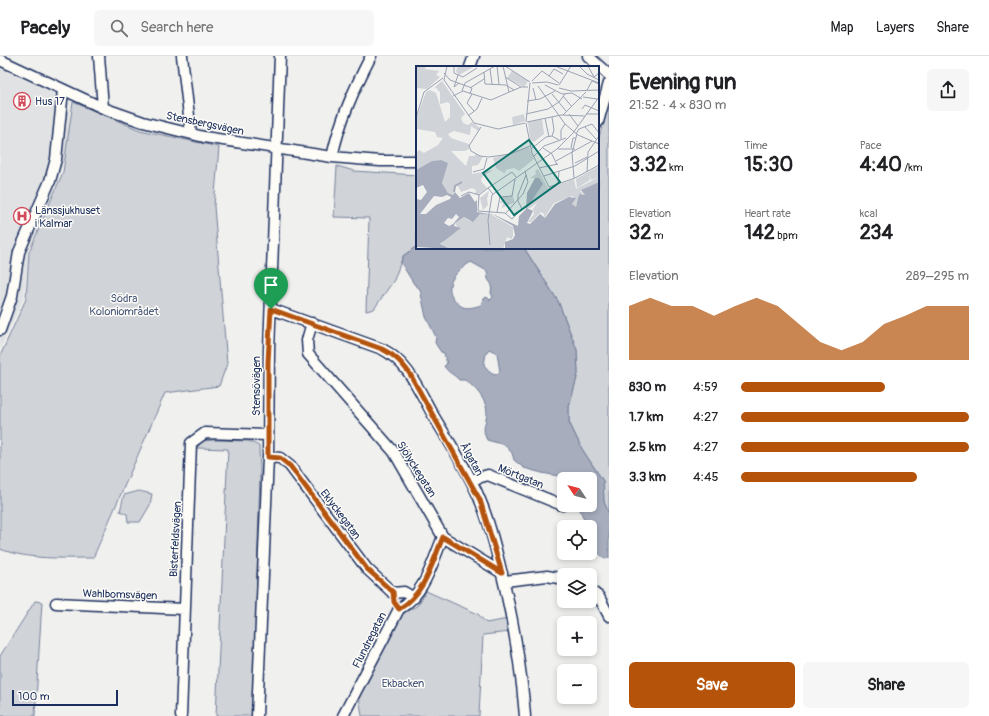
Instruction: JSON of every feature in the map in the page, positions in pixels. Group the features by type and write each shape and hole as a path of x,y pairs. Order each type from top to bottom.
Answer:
{"street":[{"path":"99,56 103,108"},
{"path":"182,56 191,133"},
{"name":"Stensövägen","path":"257,716 268,457 271,309 280,56"},
{"path":"332,157 338,132 350,98 371,56"},
{"path":"470,66 474,56"},
{"path":"588,56 609,75"},
{"name":"Stensbergsvägen","path":"0,60 103,108 143,122 204,137 332,157 380,161 416,161"},
{"path":"599,118 609,83"},
{"path":"0,330 12,296 19,252 50,181 54,166 58,143 63,90"},
{"name":"Ålgatan","path":"271,309 382,349 394,355 410,374 471,480 490,528 503,577 523,685 525,716"},
{"name":"Sjölyckegatan","path":"312,323 307,340 308,354 394,452 443,537 503,577"},
{"name":"Bisterfeldsvägen","path":"181,716 191,443 205,432 268,435"},
{"name":"Eklyckegatan","path":"268,457 280,458 290,466 367,569 393,592 404,592 414,598"},
{"name":"Mörtgatan","path":"471,480 488,475 557,503"},
{"name":"Flundregatan","path":"343,716 399,609 414,598 422,589 443,537"},
{"path":"503,577 547,576 557,578"},
{"name":"Eklyckegatan","path":"393,592 394,602 399,609"},
{"path":"597,595 609,616"},
{"name":"Wahlbomsvägen","path":"56,604 184,609"}],"shaded area":[{"name":"Länssjukhuset i Kalmar","path":"0,68 70,101 69,148 28,251 24,298 0,349"}],"green space":[{"path":"609,99 609,284 607,286 609,291 609,514 604,502 603,481 582,449 569,422 569,406 578,374 577,350 558,301 525,249 599,249 599,138"},
{"name":"Södra Koloniområdet","path":"73,102 140,130 219,147 214,206 227,364 219,386 165,393 93,558 46,558 11,553 0,549 0,356 26,299 29,252 63,172"},
{"path":"337,166 354,171 416,175 416,247 403,256 394,280 374,309 366,311 369,218 334,217"},
{"path":"202,441 249,441 259,446 260,472 253,716 216,716 228,449 197,448"},
{"path":"139,491 152,494 150,505 140,522 128,522 127,514 120,511 124,495"},
{"name":"Ekbacken","path":"426,591 478,614 486,623 508,619 510,632 483,635 479,716 362,716 359,696 397,617 418,605"},
{"path":"35,601 42,602 35,716 0,716 0,656"}],"water":[{"path":"416,247 416,249 525,249 558,301 577,350 578,374 569,406 569,422 582,449 603,481 604,502 609,514 609,558 605,559 597,551 597,520 584,520 581,512 597,512 597,472 557,472 557,476 524,468 514,460 512,453 505,445 487,440 484,429 487,413 485,403 473,386 465,380 459,380 444,366 447,364 444,353 441,352 435,343 436,337 426,317 420,289 414,284 401,263 403,256","holes":["471,262 487,271 488,279 492,285 491,293 493,297 490,300 487,297 483,299 481,305 466,308 463,307 457,303 451,293 450,288 453,278 461,269","489,349 497,353 500,372 495,375 491,373 484,365 486,353"]}],"place":[{"name":"Hus 17","path":"22,101"},
{"name":"Länssjukhuset i Kalmar","path":"22,216"}],"route":[{"path":"271,309 382,349 394,355 402,363 410,374 471,480 490,528 502,573 443,537 422,589 414,598 399,609 394,602 393,592 383,585 367,569 290,466 280,458 268,457 268,362 271,309"}]}
